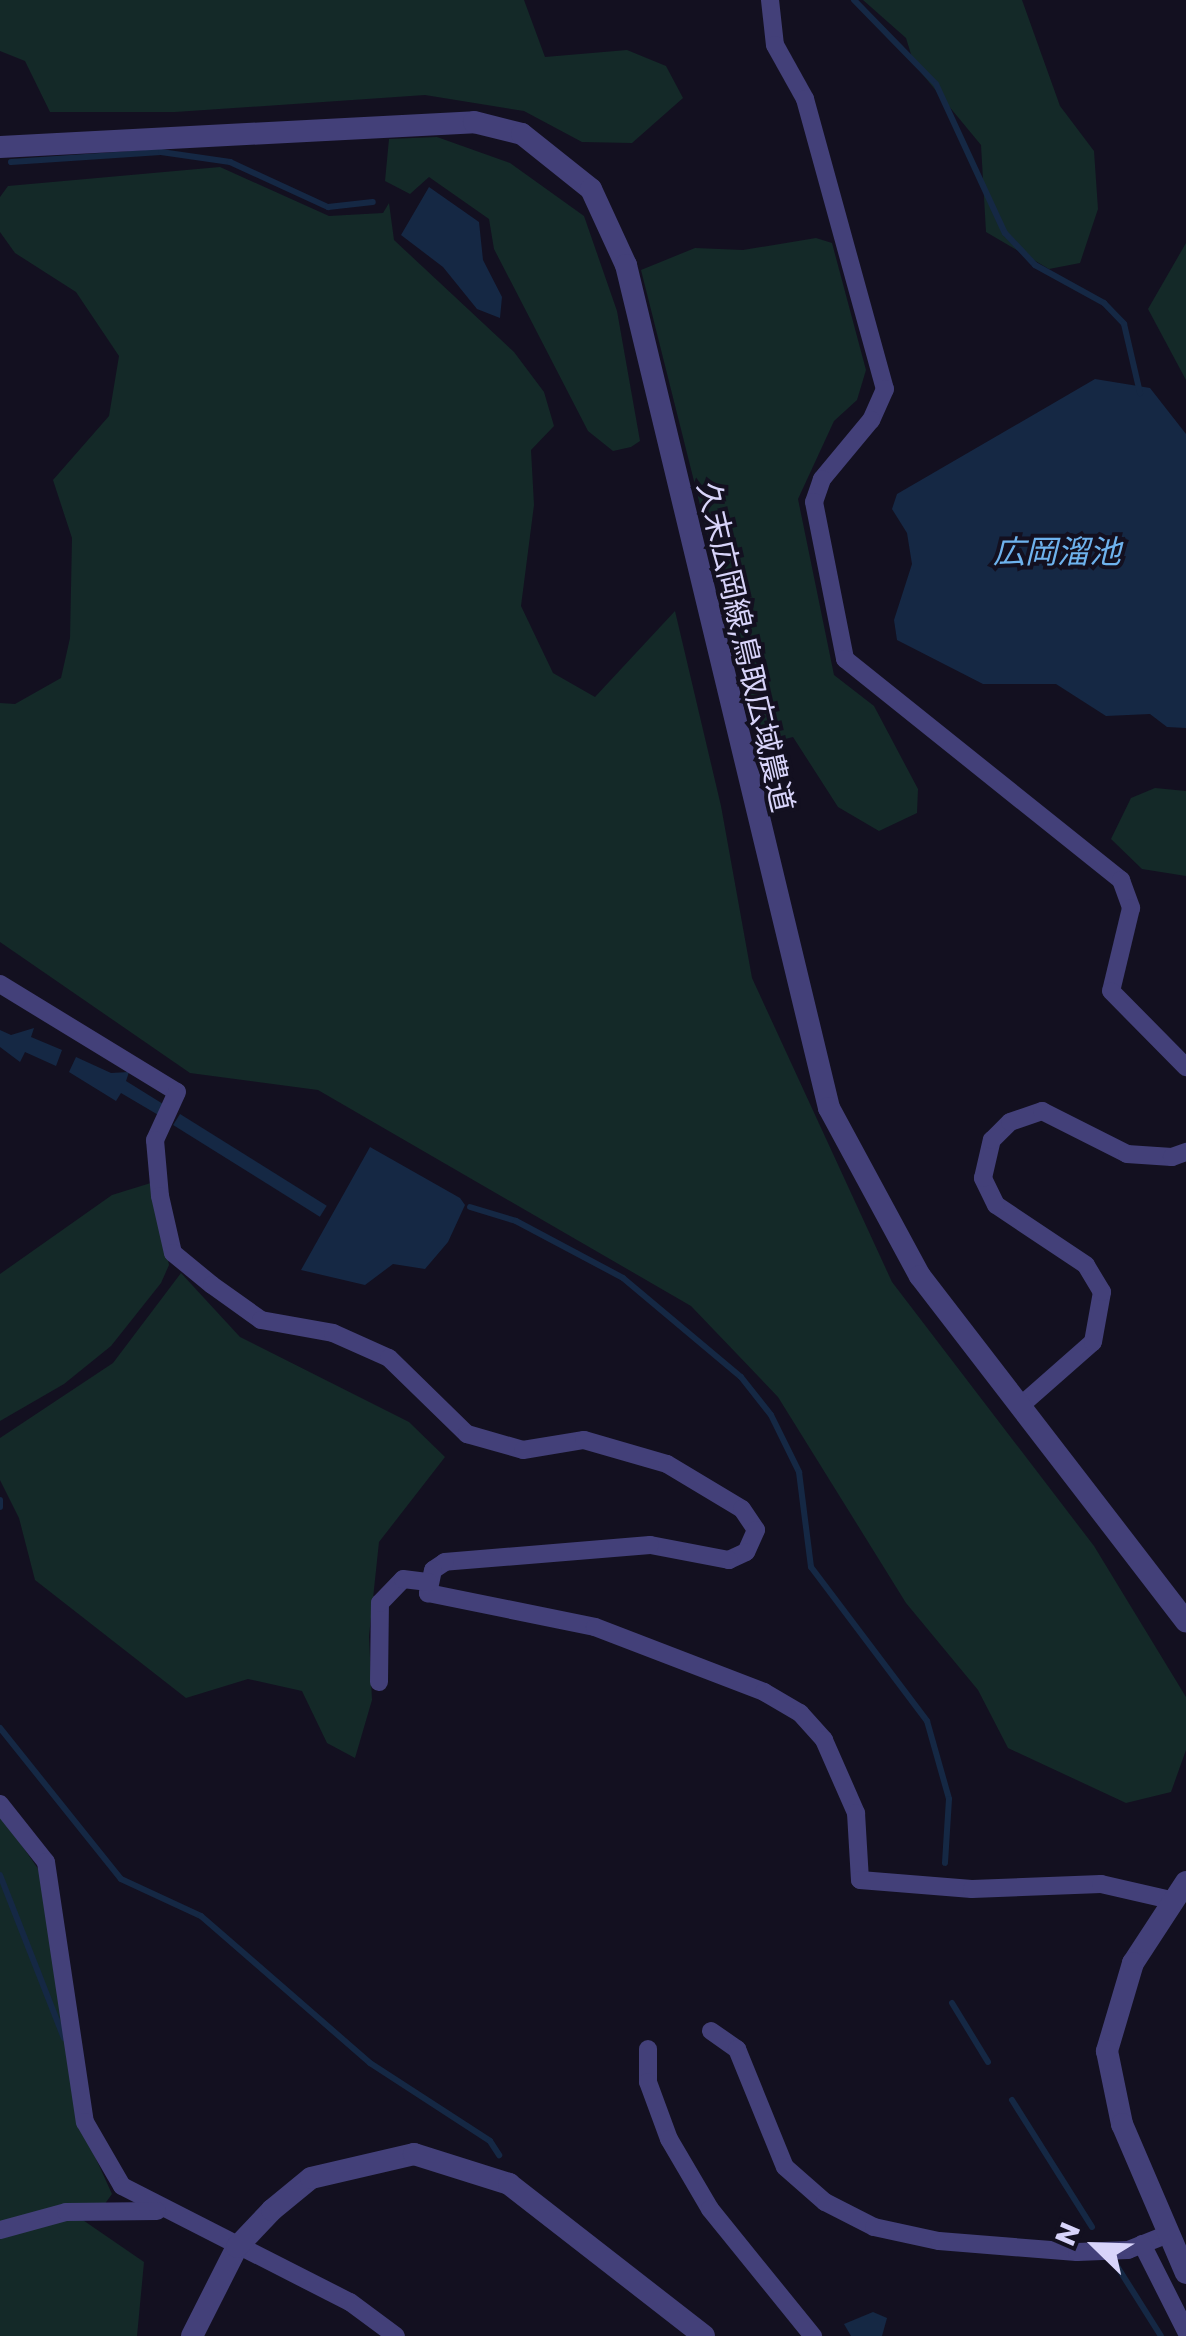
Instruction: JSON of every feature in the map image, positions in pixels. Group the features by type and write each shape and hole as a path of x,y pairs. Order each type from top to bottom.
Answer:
{"street":[{"path":"770,0 775,45 805,99 886,389 871,420 822,479 814,502 844,659 1120,880 1131,908 1111,991 1186,1066"},
{"name":"久末広岡線;鳥取広域農道","path":"0,147 474,122 522,134 592,189 626,265 829,1108 920,1276 1186,1622"},
{"path":"0,984 176,1092 155,1140 160,1196 173,1253 212,1286 261,1320 333,1332 390,1358 467,1434 522,1450 584,1440 667,1464 742,1509 756,1530 746,1552 728,1560 650,1545 445,1562 429,1582 428,1593 437,1600 595,1627 764,1692 800,1713 824,1740 856,1812 860,1880 972,1889 1101,1884 1180,1891 1133,1963 1106,2051 1122,2124 1166,2235 1186,2273"},
{"path":"1019,1407 1093,1342 1102,1292 1086,1265 996,1205 983,1178 992,1140 1010,1122 1042,1111 1127,1154 1172,1157 1186,1152"},
{"path":"380,1682 380,1603 403,1579 429,1582"},
{"path":"0,1804 46,1862 85,2122 122,2186 162,2210 350,2302 396,2336"},
{"path":"711,2031 738,2048 785,2166 841,2210 874,2227 939,2241 1077,2252 1142,2244 1166,2235"},
{"path":"648,2049 648,2082 669,2140 710,2209 812,2336"},
{"path":"192,2336 237,2248 311,2178 414,2154 509,2184 704,2336"},
{"path":"0,2230 66,2212 162,2210"},
{"path":"1142,2244 1186,2330"}],"green space":[{"path":"0,0 524,0 545,57 627,50 666,66 683,98 632,143 582,142 524,111 425,95 175,112 50,112 25,61 0,51"},
{"path":"863,0 1022,0 1060,106 1094,151 1098,209 1080,263 1049,269 986,232 981,145 914,64 906,38"},
{"path":"437,137 510,163 584,216 617,311 640,441 631,447 613,451 588,431 494,249 489,219 429,177 410,194 385,181 389,139"},
{"path":"220,167 329,216 383,213 389,203 394,240 514,352 544,392 554,426 531,450 534,505 521,606 553,673 595,697 675,611 721,806 752,978 892,1282 1094,1546 1186,1697 1186,1750 1171,1792 1126,1803 1008,1748 978,1690 906,1603 778,1397 691,1306 318,1090 190,1073 0,942 0,703 15,704 61,678 70,638 72,538 53,480 109,416 119,356 76,292 15,253 0,232 0,197 8,186"},
{"path":"816,238 832,243 866,370 857,400 834,421 798,499 834,675 874,706 918,789 917,813 879,831 838,807 793,737 777,741 755,724 641,270 695,248 743,250"},
{"path":"1186,243 1186,380 1148,309"},
{"path":"1155,788 1186,791 1186,876 1142,869 1111,839 1131,798"},
{"path":"154,1182 169,1265 161,1283 111,1346 64,1384 0,1421 0,1274 112,1195"},
{"path":"181,1273 240,1337 409,1422 445,1457 379,1542 369,1636 372,1700 355,1758 327,1743 302,1691 248,1679 186,1698 35,1580 19,1518 0,1480 0,1438 113,1363"},
{"path":"0,1814 41,1873 87,2139 112,2194 104,2205 0,2226"},
{"path":"77,2216 144,2262 137,2336 0,2336 0,2237"}],"water":[{"path":"429,187 479,222 483,260 502,297 500,318 477,309 443,267 401,235"},
{"name":"広岡溜池","path":"1095,379 1150,388 1186,434 1186,728 1167,727 1150,714 1106,716 1056,684 983,684 897,640 894,620 912,564 907,533 892,509 897,494"},
{"path":"34,1028 31,1037 62,1050 56,1066 25,1052 20,1062 0,1047 0,1030 11,1035"},
{"path":"76,1057 111,1073 129,1072 126,1081 163,1104 160,1116 121,1093 116,1101 69,1072"},
{"path":"180,1114 327,1206 320,1217 173,1125"},
{"path":"370,1147 460,1198 465,1205 448,1242 425,1269 393,1264 365,1285 301,1270"},
{"path":"873,2312 887,2318 882,2336 851,2336 844,2324"}],"waterway":[{"path":"854,0 936,84 1005,233 1035,265 1104,303 1124,324 1140,393"},
{"path":"11,162 161,152 230,162 328,207 373,202"},
{"path":"470,1207 516,1221 623,1278 741,1377 771,1415 799,1472 811,1567 927,1721 949,1799 945,1863"},
{"path":"0,1500 0,1507"},
{"path":"0,1728 121,1879 201,1916 370,2063 490,2141 499,2155"},
{"path":"0,1875 64,2038"},
{"path":"952,2003 988,2062"},
{"path":"1012,2100 1092,2227"},
{"path":"1115,2263 1161,2336"}]}
